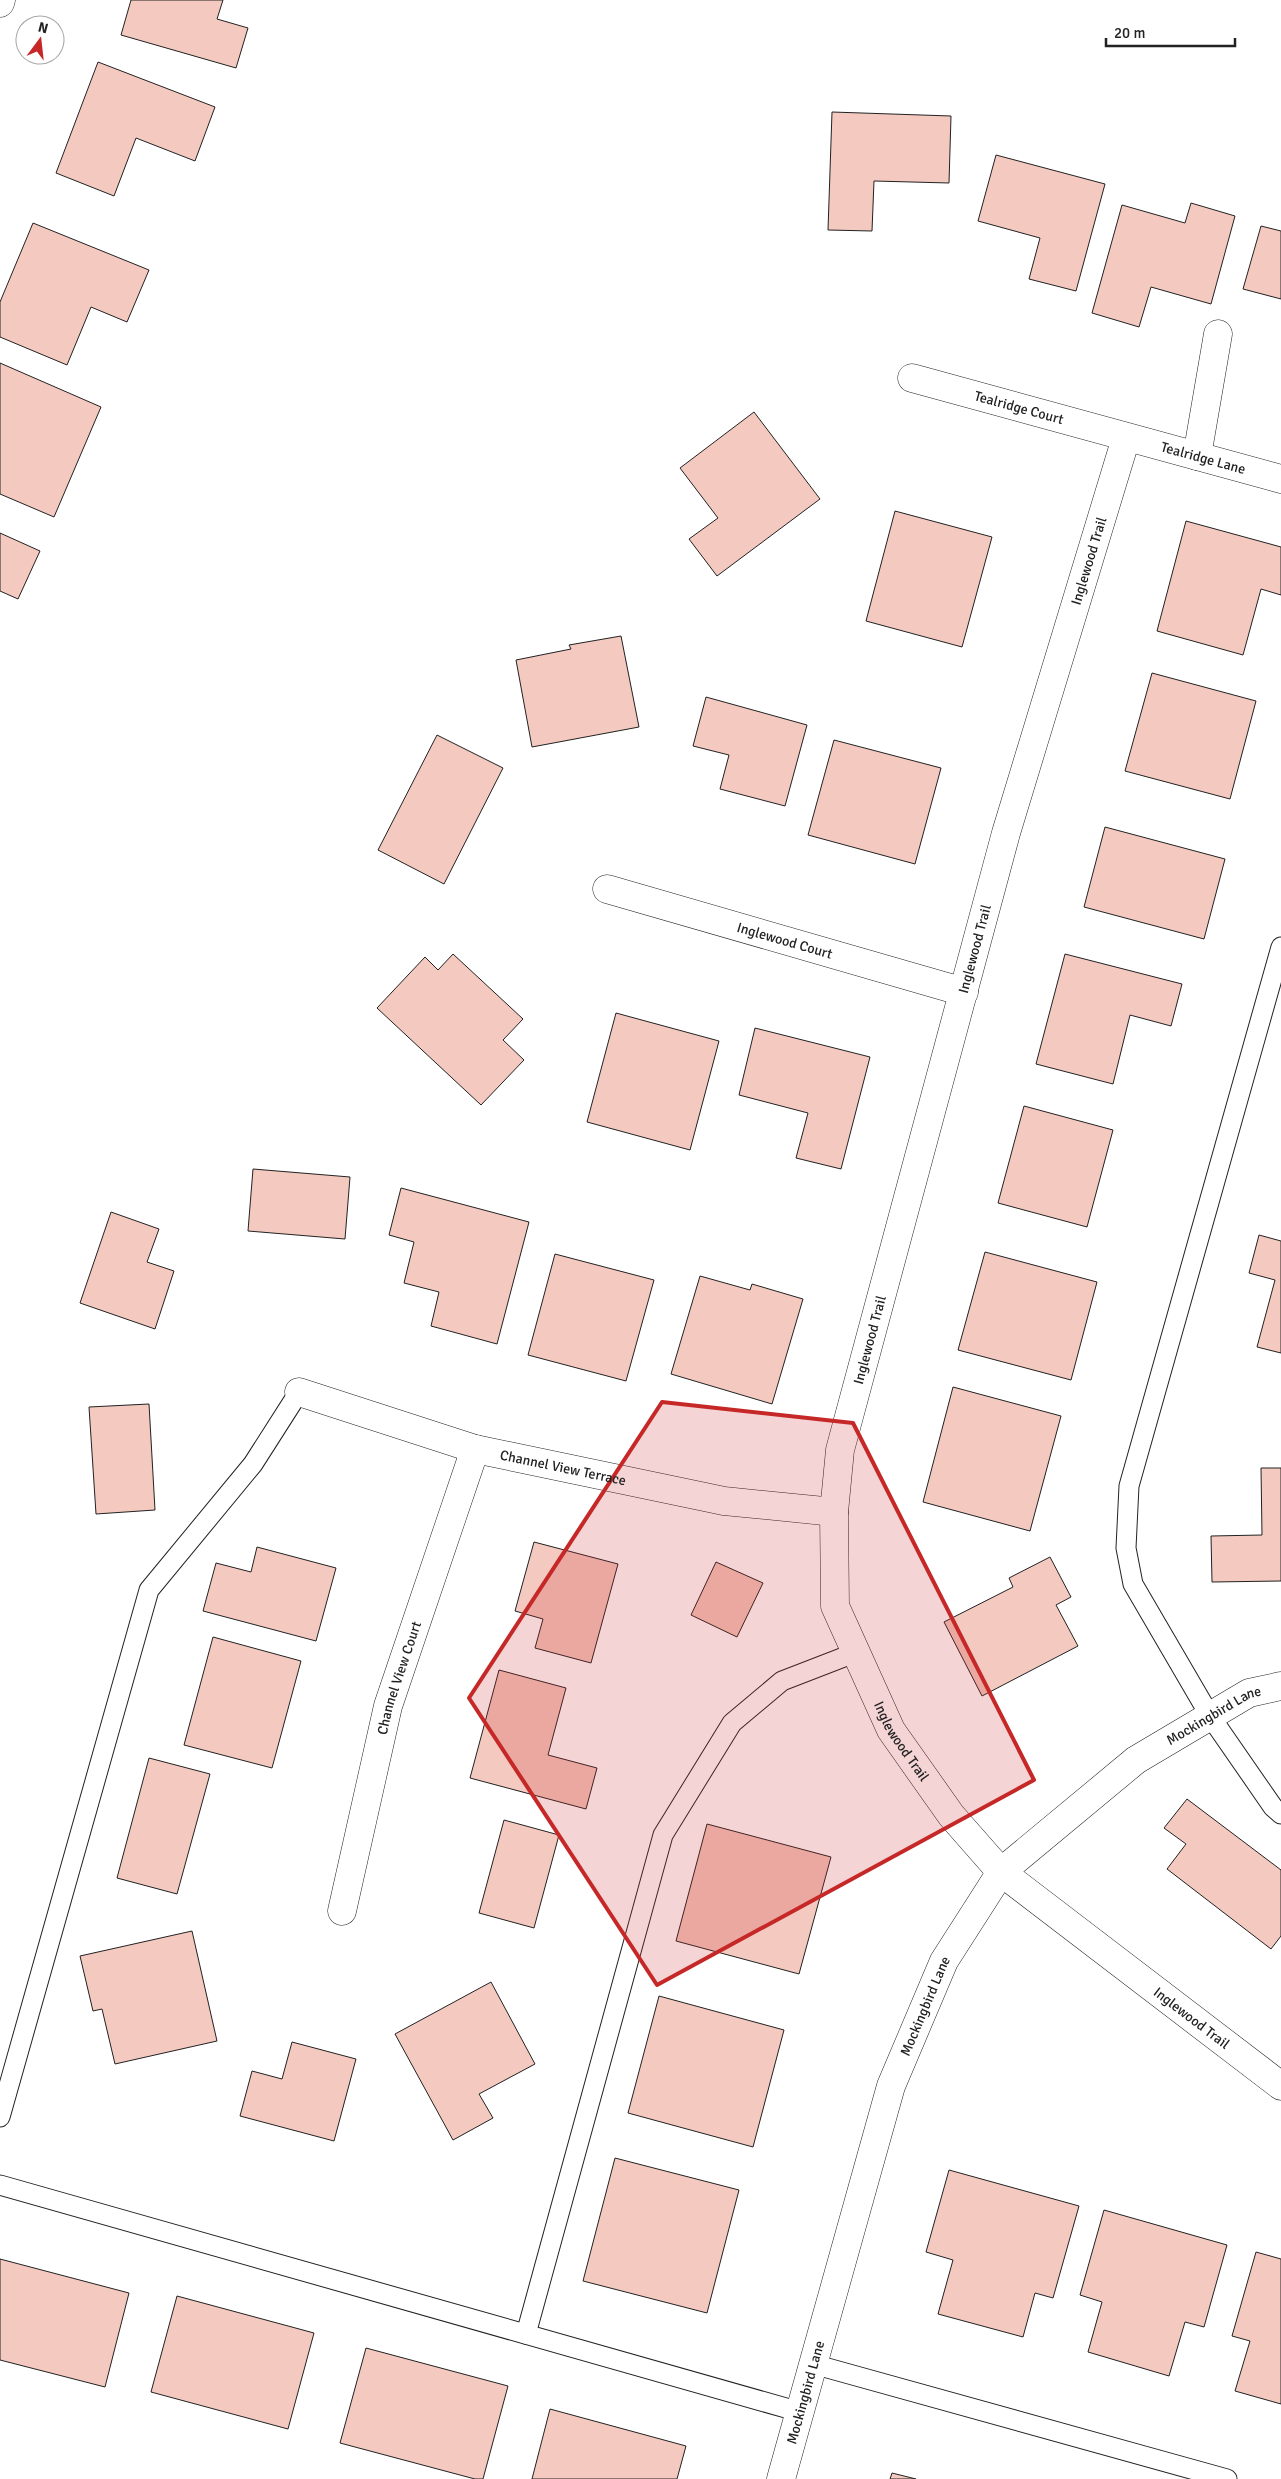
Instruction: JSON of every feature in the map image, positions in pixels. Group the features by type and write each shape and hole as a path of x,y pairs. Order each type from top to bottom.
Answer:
{"street":[{"path":"1197,456 1218,334"},
{"name":"Tealridge Court","path":"912,378 1126,438"},
{"name":"Tealridge Lane","path":"1126,438 1281,479"},
{"name":"Inglewood Trail","path":"1126,438 1006,833 840,1450 834,1512 835,1606 891,1730 951,1815 1002,1872 1281,2086"},
{"name":"Inglewood Court","path":"606,889 964,992"},
{"name":"Channel View Terrace","path":"300,1392 475,1449 724,1501 834,1512"},
{"name":"Channel View Court","path":"342,1912 388,1706 475,1449"},
{"name":"Mockingbird Lane","path":"781,2479 891,2086 944,1961 1002,1872 1136,1760 1249,1694 1281,1686"}],"lane":[{"path":"1281,947 1129,1486 1126,1548 1133,1584 1210,1716 1273,1807 1281,1814"},
{"path":"0,2117 149,1590 253,1464 300,1392"},
{"path":"526,2334 663,1835 732,1723 782,1681 857,1652"},
{"path":"0,2185 800,2412"},
{"path":"814,2364 1226,2479"}],"highlighted area":[{"path":"662,1402 853,1423 1034,1780 657,1985 469,1698"}],"building":[{"path":"131,0 223,0 217,19 248,28 236,68 121,35"},
{"path":"98,62 215,107 195,161 136,138 114,196 56,173"},
{"path":"832,112 951,116 949,183 874,181 872,231 828,230"},
{"path":"996,155 1105,184 1076,291 1029,279 1040,238 978,221"},
{"path":"1191,203 1235,216 1211,304 1151,287 1139,327 1092,313 1122,205 1185,223"},
{"path":"33,223 149,270 127,322 91,307 67,365 0,337 0,302"},
{"path":"1261,226 1281,231 1281,299 1243,289"},
{"path":"0,363 101,407 54,517 0,494"},
{"path":"754,412 820,499 717,576 689,539 718,518 680,468"},
{"path":"895,511 992,537 962,647 866,621"},
{"path":"1186,521 1281,547 1281,595 1261,589 1243,655 1157,631"},
{"path":"0,533 40,551 18,599 0,591"},
{"path":"621,636 639,727 532,747 516,660 571,649 569,645"},
{"path":"1152,673 1256,701 1230,799 1125,771"},
{"path":"706,697 807,725 785,806 720,789 729,755 693,746"},
{"path":"437,735 503,768 444,884 378,850"},
{"path":"834,740 941,768 915,864 808,835"},
{"path":"1105,827 1225,859 1204,939 1084,907"},
{"path":"453,954 523,1019 503,1040 524,1060 481,1105 377,1008 425,957 438,970"},
{"path":"1065,954 1182,984 1171,1026 1130,1015 1113,1084 1036,1064"},
{"path":"616,1013 719,1041 690,1150 587,1122"},
{"path":"755,1028 870,1057 841,1169 796,1158 808,1113 739,1095"},
{"path":"1024,1106 1113,1130 1087,1227 998,1203"},
{"path":"253,1169 350,1177 345,1239 248,1231"},
{"path":"401,1188 529,1222 497,1344 431,1326 439,1292 404,1283 414,1242 389,1235"},
{"path":"111,1212 159,1229 147,1262 174,1271 155,1329 80,1303"},
{"path":"1259,1235 1281,1241 1281,1353 1257,1347 1275,1280 1249,1273"},
{"path":"985,1252 1097,1282 1071,1380 958,1350"},
{"path":"555,1254 654,1280 626,1381 528,1355"},
{"path":"700,1276 750,1290 752,1284 803,1299 772,1404 671,1374"},
{"path":"953,1387 1061,1416 1030,1531 923,1502"},
{"path":"149,1404 155,1510 96,1514 89,1407"},
{"path":"1261,1468 1281,1468 1281,1581 1212,1582 1211,1536 1262,1535"},
{"path":"534,1542 618,1564 591,1663 535,1648 543,1619 515,1611"},
{"path":"257,1547 336,1568 316,1641 203,1611 216,1563 251,1572"},
{"path":"1050,1557 1071,1597 1056,1605 1078,1646 982,1696 944,1622 1013,1587 1009,1578"},
{"path":"716,1562 763,1583 737,1637 691,1615"},
{"path":"213,1637 301,1661 272,1768 184,1745"},
{"path":"499,1670 566,1688 548,1755 597,1768 586,1809 470,1778"},
{"path":"149,1758 210,1774 177,1894 117,1878"},
{"path":"1187,1799 1281,1870 1281,1936 1271,1949 1167,1869 1186,1844 1164,1828"},
{"path":"504,1820 559,1835 534,1928 479,1913"},
{"path":"707,1824 831,1857 799,1974 676,1941"},
{"path":"192,1931 217,2041 115,2064 102,2009 93,2011 80,1956"},
{"path":"491,1982 535,2064 479,2094 493,2118 453,2140 395,2034"},
{"path":"659,1996 784,2030 753,2147 628,2113"},
{"path":"292,2042 356,2059 334,2141 240,2116 252,2071 282,2079"},
{"path":"615,2158 739,2190 707,2313 583,2281"},
{"path":"949,2170 1079,2206 1053,2298 1035,2293 1023,2337 938,2314 953,2260 926,2252"},
{"path":"1104,2210 1227,2245 1204,2327 1185,2322 1169,2376 1088,2352 1102,2302 1080,2295"},
{"path":"1256,2252 1281,2259 1281,2404 1235,2391 1250,2341 1232,2336"},
{"path":"0,2259 129,2293 105,2387 0,2360"},
{"path":"177,2296 314,2333 288,2429 151,2392"},
{"path":"366,2348 508,2386 483,2479 475,2479 340,2443"},
{"path":"550,2409 686,2446 677,2479 532,2479"},
{"path":"892,2473 916,2479 890,2479"}]}
